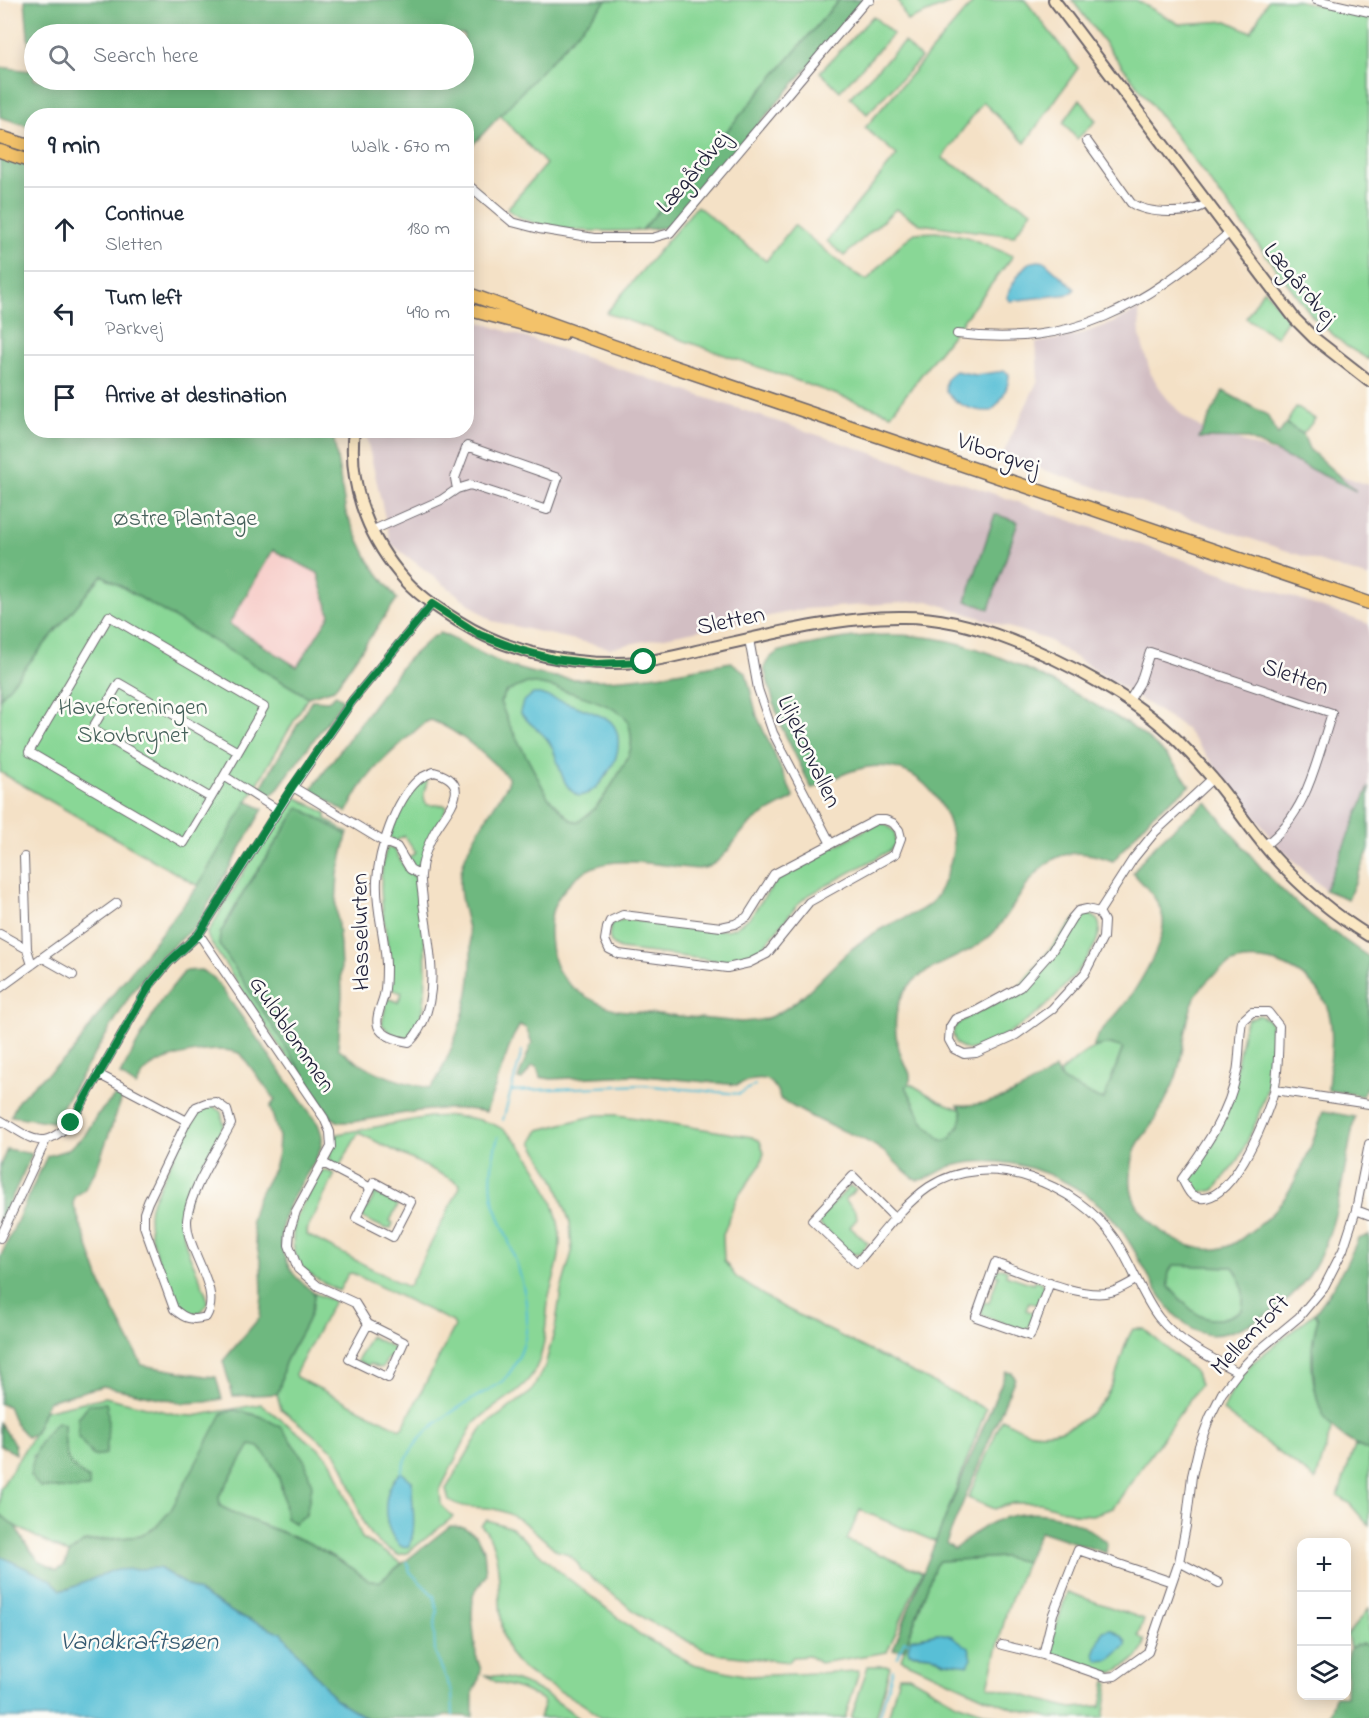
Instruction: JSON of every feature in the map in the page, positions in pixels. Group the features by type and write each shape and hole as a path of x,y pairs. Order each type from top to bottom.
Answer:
{"main road":[{"path":"0,137 24,144"},
{"path":"0,151 24,159"},
{"name":"Viborgvej","path":"474,298 1369,603"},
{"name":"Viborgvej","path":"474,311 613,346"}],"street":[{"name":"Lægårdvej","path":"474,190 512,222 539,229 594,238 652,238 670,233 859,10 870,0"},
{"name":"Lægårdvej","path":"1054,0 1295,319 1314,338 1369,381"},
{"path":"1316,0 1369,12"},
{"path":"1087,141 1131,202 1140,209 1192,210 1207,203"},
{"name":"Lægårdvej","path":"957,334 1012,338 1040,335 1088,324 1143,298 1229,233"},
{"name":"Sletten","path":"354,438 353,463 357,485 371,531 389,561 407,584 432,604 480,635 520,650 554,659 596,664 644,662 749,639 859,619 906,617 953,622 1008,639 1129,701 1176,738 1213,778 1275,858 1310,893 1369,936"},
{"path":"371,531 441,501 457,489 470,485 547,510 558,478 467,446 455,478 457,489"},
{"path":"0,1238 45,1142 58,1136 71,1123 150,985 169,962 199,934 292,787 352,701 432,604"},
{"path":"109,616 264,707 224,776 184,843 29,752 109,616"},
{"name":"Liljekonvallen","path":"749,639 758,689 773,733 831,844"},
{"name":"Sletten","path":"1129,701 1140,683 1150,652 1332,713 1300,807 1288,823 1265,845"},
{"path":"211,798 92,729 113,692 119,683 238,752"},
{"name":"Hasselurten","path":"434,772 449,778 456,788 456,797 434,833 425,853 421,875 431,997 415,1038 409,1042 382,1033 377,1021 385,993 386,965 376,882 384,842 405,796 418,779 434,772"},
{"path":"224,776 278,810"},
{"path":"1099,912 1133,859 1155,832 1213,778"},
{"name":"Hasselurten","path":"292,787 384,842 397,847 410,869 421,875"},
{"name":"Liljekonvallen","path":"876,820 893,823 899,830 901,838 895,854 810,902 767,954 749,963 727,968 619,954 609,949 605,940 610,921 624,915 721,927 735,924 747,917 774,874 831,844 876,820"},
{"path":"24,857 27,949 32,965"},
{"path":"0,988 117,903"},
{"path":"1087,909 1099,912 1105,927 1103,938 1084,973 1052,1009 1016,1035 976,1053 964,1054 954,1049 950,1040 950,1027 955,1019 976,1011 1020,987 1052,951 1078,911 1087,909"},
{"path":"0,934 27,949"},
{"name":"Guldblommen","path":"199,934 324,1118 330,1132 331,1147 297,1211 290,1230 289,1245 298,1269 318,1286 356,1303 368,1324 404,1342 388,1378 349,1359 368,1324"},
{"path":"43,958 73,975"},
{"path":"1252,1012 1268,1012 1280,1026 1275,1090 1257,1138 1241,1167 1217,1194 1201,1198 1190,1194 1182,1179 1212,1138 1228,1104 1237,1072 1242,1022 1252,1012"},
{"path":"98,1074 187,1121"},
{"path":"1275,1090 1369,1104"},
{"path":"216,1102 227,1110 231,1124 191,1200 189,1209 188,1234 211,1296 212,1308 206,1317 194,1320 183,1317 174,1309 144,1226 144,1213 148,1202 187,1121 196,1107 216,1102"},
{"path":"0,1120 32,1138 45,1142"},
{"name":"Mellemtoft","path":"1043,1655 1106,1677 1115,1676 1148,1652 1179,1562 1192,1476 1199,1446 1222,1393 1257,1352 1299,1317 1324,1287 1343,1250 1356,1210 1369,1144"},
{"path":"324,1163 371,1188"},
{"path":"896,1219 852,1176 812,1220 856,1263 917,1196 943,1179 974,1172 992,1171 1014,1173 1056,1188 1090,1210 1114,1238 1158,1317 1190,1345 1238,1372"},
{"path":"374,1182 411,1202 393,1237 356,1218 371,1188 374,1182"},
{"path":"1356,1210 1369,1215"},
{"path":"1050,1282 1030,1336 976,1317 994,1263 1050,1282 1081,1293 1110,1292 1136,1281"},
{"path":"1002,1645 1043,1655 1053,1614 1078,1550 1172,1582"},
{"path":"1179,1562 1219,1583"}],"shaded area":[{"path":"1139,309 1140,337 1151,374 1165,396 1183,416 1201,428 1369,485 1369,578 1002,456 1038,380 1036,343 1078,335 1112,323"},
{"path":"474,320 989,492 1369,624 1369,789 1326,891 1279,847 1184,727 1048,640 928,601 805,609 610,648 492,621 391,544 367,438 474,438"},
{"path":"273,550 318,573 330,615 297,668 229,625"}],"green space":[{"path":"25,0 607,0 474,143 474,108 24,108 24,125 0,117 0,67 24,70 24,90 474,90 474,24 27,24"},
{"path":"607,0 839,0 642,230 572,230 536,224 507,209 546,164 500,115"},
{"path":"839,0 866,0 670,227 642,230"},
{"path":"898,0 958,0 907,21"},
{"path":"975,0 1025,0 1078,68 1025,143 983,102 942,158 1032,211 1014,236 920,224 896,209 844,256 827,241 897,155 865,128"},
{"path":"1072,0 1136,0 1179,24 1227,21 1251,32 1268,0 1295,0 1369,16 1369,360 1346,346 1313,317"},
{"path":"873,16 893,34 840,91 820,72"},
{"path":"904,42 921,58 867,114 850,97"},
{"path":"1080,99 1096,121 1077,139 1063,123"},
{"name":"Østre Plantage","path":"0,157 24,164 24,438 331,438 334,440 346,513 369,561 397,599 334,689 308,697 102,575 0,698","holes":["273,550 318,573 330,615 297,667 229,624"]},
{"path":"697,206 766,261 794,225 852,272 867,280 903,242 915,233 939,232 965,236 1013,256 891,414 606,313"},
{"path":"1264,289 1288,319 1276,337 1246,318"},
{"path":"1223,391 1267,415 1278,435 1286,424 1303,434 1309,449 1356,491 1248,439 1199,438"},
{"path":"1296,407 1315,419 1303,434 1286,424"},
{"path":"995,514 1018,522 989,609 966,601"},
{"name":"Haveforeningen Skovbrynet","path":"102,575 308,697 198,886 0,772 0,698"},
{"path":"440,633 512,667 568,679 622,679 731,662 746,673 757,716 794,798 755,820 710,866 695,869 636,862 608,863 582,873 571,882 553,908 550,942 558,970 576,990 600,1004 617,1010 741,1022 771,1017 798,1000 862,941 888,925 925,908 936,897 942,886 952,857 951,832 942,806 925,785 914,776 889,767 869,767 849,772 812,789 780,724 764,668 767,661 778,652 864,636 915,636 949,641 993,654 1021,666 1098,706 1149,740 1165,754 1190,786 1151,816 1113,861 1099,856 1077,853 1063,855 1045,865 1027,885 997,929 988,938 977,946 927,971 907,988 900,1000 896,1022 896,1037 910,1075 906,1087 923,1122 943,1141 950,1139 962,1118 958,1105 997,1100 1033,1083 1055,1069 1063,1081 1099,1099 1104,1099 1123,1048 1110,1044 1093,1047 1101,1032 1141,980 1155,954 1163,929 1162,912 1159,906 1152,894 1133,873 1157,843 1207,802 1254,860 1285,893 1326,927 1369,957 1369,1080 1363,1096 1328,1090 1332,1042 1331,1022 1324,1000 1307,979 1270,962 1243,960 1232,963 1211,978 1196,996 1188,1017 1174,1083 1135,1151 1131,1175 1133,1197 1144,1215 1170,1237 1198,1248 1226,1247 1245,1236 1282,1202 1306,1158 1323,1111 1355,1117 1343,1181 1327,1240 1314,1267 1297,1291 1273,1311 1241,1328 1214,1335 1199,1332 1184,1323 1168,1306 1109,1214 1081,1191 1052,1176 1024,1166 981,1162 952,1166 926,1178 915,1179 884,1152 861,1138 814,1118 780,1099 769,1081 758,1078 737,1085 634,1075 551,1079 540,1077 537,1067 532,1066 522,1080 518,1079 532,1043 526,1028 520,1025 513,1037 486,1112 436,1109 352,1122 339,1122 331,1117 219,944 220,934 245,890 299,807 347,835 338,874 336,905 342,995 338,1048 359,1063 393,1079 430,1088 435,1083 461,1023 470,979 471,949 460,891 461,872 464,860 481,826 508,784 508,777 481,752 431,720 424,723 390,753 370,774 347,813 313,791 313,787 405,662 431,638","holes":["527,683 595,701 620,713 629,726 631,747 628,757 608,791 590,813 578,822 571,820 548,797 509,724 500,702 506,692","1175,1265 1233,1267 1242,1288 1242,1310 1219,1319 1210,1319 1193,1311 1169,1287 1169,1272"]},
{"path":"527,683 549,687 580,695 609,707 620,713 628,722 631,743 624,764 597,805 578,822 571,820 548,797 509,724 500,702 506,692","holes":["610,721 615,728 617,738 607,775 589,793 547,739"]},
{"path":"336,695 343,700 276,791 269,796 263,794 260,789 312,700 328,701"},
{"path":"428,777 424,794 427,805 447,807 416,870 408,858 416,853 404,836 396,843 389,836 409,795"},
{"path":"1369,787 1369,849 1348,899 1325,890"},
{"path":"294,796 326,813 326,819 348,833 347,835 299,807 245,890 220,934 331,1117 328,1119 207,934 272,824 290,797"},
{"path":"247,801 263,809 196,926 154,963 131,994 53,1122 11,1116 18,1101 71,1054 111,997 198,886"},
{"path":"878,823 885,824 895,832 895,844 891,850 807,896 761,950 749,956 728,962 620,949 611,941 609,935 612,923 625,919 703,929 734,928 750,917 780,875"},
{"path":"387,847 394,849 404,866 417,880 423,916 426,968 422,1017 415,1032 405,1038 392,1034 382,1024 387,998 398,1002 402,993 389,988 381,882"},
{"path":"1085,913 1097,920 1099,932 1094,947 1083,964 1055,996 1034,1016 994,1041 967,1050 956,1044 953,1033 955,1026 1013,994 1075,919"},
{"path":"201,970 214,978 318,1124 322,1135 319,1151 291,1202 282,1228 281,1242 284,1256 298,1279 314,1293 311,1312 285,1363 277,1394 233,1396 223,1361 260,1317 261,1264 251,1221 257,1199 274,1168 278,1153 279,1137 270,1107 275,1100 241,1054 232,1051 192,1053 166,1060 147,1070 136,1086 120,1075 160,1002 185,971"},
{"path":"1259,1015 1269,1020 1273,1026 1271,1071 1256,1122 1239,1159 1214,1190 1199,1193 1189,1184 1189,1176 1211,1145 1226,1116 1245,1024 1248,1019"},
{"path":"1102,1045 1123,1047 1104,1099 1099,1099 1063,1081 1060,1073 1077,1058"},
{"path":"909,1083 939,1101 962,1110 963,1118 950,1139 942,1141 923,1122 906,1086"},
{"path":"116,1095 122,1098 96,1170 73,1203 103,1289 142,1365 216,1377 222,1399 183,1403 103,1386 48,1401 34,1434 27,1437 15,1423 8,1406 0,1404 0,1258 47,1156 67,1150 85,1135 97,1115"},
{"path":"211,1105 221,1112 224,1125 195,1182 185,1212 183,1227 187,1249 205,1291 207,1304 201,1312 190,1315 179,1309 158,1259 150,1232 150,1206 194,1115 199,1109"},
{"path":"597,1115 618,1115 752,1137 760,1141 764,1153 760,1166 736,1199 723,1235 724,1261 736,1277 775,1303 986,1409 936,1542 860,1510 847,1540 922,1572 887,1652 820,1663 809,1656 793,1657 789,1662 723,1655 705,1650 645,1619 581,1570 571,1557 557,1551 512,1515 494,1509 465,1506 449,1500 446,1489 483,1427 531,1392 545,1366 555,1329 561,1290 572,1252 570,1223 556,1183 532,1142 539,1130"},
{"path":"451,1116 479,1120 504,1130 514,1139 533,1164 549,1194 555,1210 560,1246 549,1296 544,1341 536,1368 523,1386 488,1411 472,1426 440,1490 441,1505 453,1517 407,1553 398,1555 379,1543 370,1534 363,1522 344,1468 335,1452 281,1409 277,1394 285,1363 311,1312 314,1293 334,1301 295,1374 296,1377 400,1429 403,1427 455,1326 453,1322 352,1273 348,1274 339,1291 321,1282 298,1262 293,1231 299,1211 321,1172 324,1170 335,1174 306,1232 307,1235 409,1286 460,1187 459,1183 361,1134 358,1134 339,1167 331,1163 330,1151 331,1143 338,1134 429,1117","holes":["394,1479 412,1481 412,1539 387,1523 387,1498"]},
{"path":"7,1149 32,1154 0,1223 0,1166"},
{"path":"850,1186 856,1189 845,1200 856,1211 857,1219 850,1227 868,1243 859,1254 851,1254 820,1225 819,1219"},
{"path":"378,1189 376,1194 398,1205 390,1221 393,1223 391,1228 386,1229 363,1218 364,1208 367,1209 374,1196 371,1194"},
{"path":"1369,1235 1369,1451 1344,1438 1325,1418 1317,1396 1313,1355 1318,1319 1315,1313 1339,1278 1358,1239"},
{"path":"1174,1265 1233,1267 1242,1288 1242,1310 1219,1319 1210,1319 1194,1312 1169,1287 1168,1274"},
{"path":"1002,1268 1007,1270 1006,1275 1033,1284 1035,1280 1041,1282 1044,1288 1037,1305 1029,1302 1026,1310 1034,1313 1029,1327 1023,1330 983,1316 981,1311 984,1302 989,1303 998,1276 994,1274 995,1271"},
{"path":"1315,1313 1318,1319 1312,1346 1312,1360 1315,1389 1319,1403 1332,1427 1316,1480 1223,1411 1235,1384 1252,1363"},
{"path":"1133,1329 1144,1329 1196,1373 1200,1385 1113,1508 1092,1515 1077,1514 1040,1503 1013,1503 994,1509 968,1498 1002,1419 1024,1430 1042,1433 1069,1427 1081,1421 1092,1413 1109,1391"},
{"path":"370,1336 396,1349 391,1359 388,1358 383,1367 379,1368 370,1364 368,1366 357,1361"},
{"path":"1006,1372 1012,1373 1015,1378 946,1543 954,1549 993,1522 1023,1514 1038,1513 1053,1515 1081,1525 1107,1543 1106,1553 1040,1531 1026,1562 1003,1557 939,1561 935,1566 904,1649 893,1650 934,1545"},
{"path":"105,1397 179,1415 194,1416 261,1404 323,1452 334,1466 362,1538 402,1563 379,1582 369,1581 352,1568 307,1542 220,1506 219,1496 250,1445 259,1446 279,1479 286,1518 294,1523 260,1416 234,1410 222,1415 171,1510 156,1527 141,1536 86,1541 69,1554 15,1526 0,1514 0,1489 34,1434 44,1411","holes":["64,1424 67,1456 74,1468 89,1479 33,1456"]},
{"path":"106,1403 108,1421 106,1454 93,1456 78,1437 78,1418 89,1404"},
{"path":"234,1410 260,1416 281,1427 305,1461 312,1486 306,1515 294,1523 286,1518 282,1488 277,1472 259,1447 250,1445 219,1496 220,1506 307,1542 352,1568 369,1581 379,1582 450,1526 463,1527 476,1535 484,1550 486,1574 473,1595 472,1616 476,1655 481,1670 478,1683 473,1691 473,1717 445,1715 441,1718 366,1718 335,1699 282,1633 235,1614 159,1568 61,1590 51,1580 0,1556 0,1514 15,1526 39,1561 57,1570 64,1566 69,1554 84,1542 141,1536 156,1527 171,1510 222,1414"},
{"path":"57,1422 64,1424 65,1450 69,1462 89,1479 89,1488 40,1487 30,1476 38,1446"},
{"path":"0,1423 15,1445 16,1454 0,1445"},
{"path":"1355,1445 1369,1451 1369,1526 1349,1503 1338,1496"},
{"path":"487,1520 512,1528 555,1568 642,1636 693,1664 748,1676 859,1671 845,1718 600,1718 578,1701 530,1674 510,1654 501,1623 499,1578 494,1549 481,1525"},
{"path":"1004,1557 1026,1562 1007,1610 988,1686 1071,1708 1101,1706 1106,1681 1109,1683 1103,1718 1051,1718 1013,1708 901,1659 935,1566 939,1561","holes":["938,1633 945,1662 931,1655 914,1654 908,1648 911,1639"]},
{"path":"1067,1592 1144,1619 1138,1636 1144,1640 1144,1646 1138,1656 1111,1674 1049,1651"},
{"path":"1369,1608 1369,1648 1364,1645 1351,1648 1351,1630"},
{"path":"1364,1644 1369,1648 1369,1718 1328,1718 1334,1700 1351,1700 1351,1648"},
{"path":"868,1666 890,1666 876,1718 851,1718"},
{"path":"486,1675 512,1680 536,1689 579,1718 539,1718 544,1703 542,1699 496,1682"},
{"path":"899,1676 909,1676 956,1703 1001,1718 888,1718"}],"water":[{"path":"1045,262 1075,289 1070,294 1010,301 1007,298 1008,294 1019,274 1029,263"},
{"path":"956,371 975,375 1005,371 1009,374 1006,389 995,408 991,411 972,409 960,404 950,396 945,385 948,377"},
{"path":"533,694 540,694 588,710 610,721 614,726 618,738 616,758 604,778 588,793 579,796 572,791 563,778 547,739 520,712 523,702"},
{"path":"401,1472 412,1481 414,1522 409,1546 402,1547 390,1531 386,1510 389,1489"},
{"name":"Vandkraftsøen","path":"0,1556 51,1580 61,1590 69,1589 113,1570 159,1568 235,1614 282,1633 335,1699 366,1718 0,1718"},
{"path":"1110,1629 1122,1636 1126,1646 1109,1660 1098,1661 1094,1654 1103,1631"},
{"path":"938,1633 952,1636 969,1648 972,1658 968,1665 945,1662 931,1655 909,1653 911,1639"}],"waterway":[{"path":"503,1120 522,1051"},
{"path":"511,1091 641,1085 739,1094 755,1085"},
{"path":"401,1472 408,1456 429,1429 458,1408 503,1381 515,1364 523,1346 527,1328 524,1291 513,1253 494,1204 491,1184 498,1137"},
{"path":"407,1562 410,1572 434,1596 437,1611 434,1631 435,1653 452,1692 453,1716"},
{"path":"897,1657 904,1641 909,1642"},
{"path":"879,1718 893,1669"}],"route":[{"path":"71,1123 150,985 169,962 199,934 292,787 352,701 432,604 480,635 520,650 554,659 596,664 644,662"}]}
